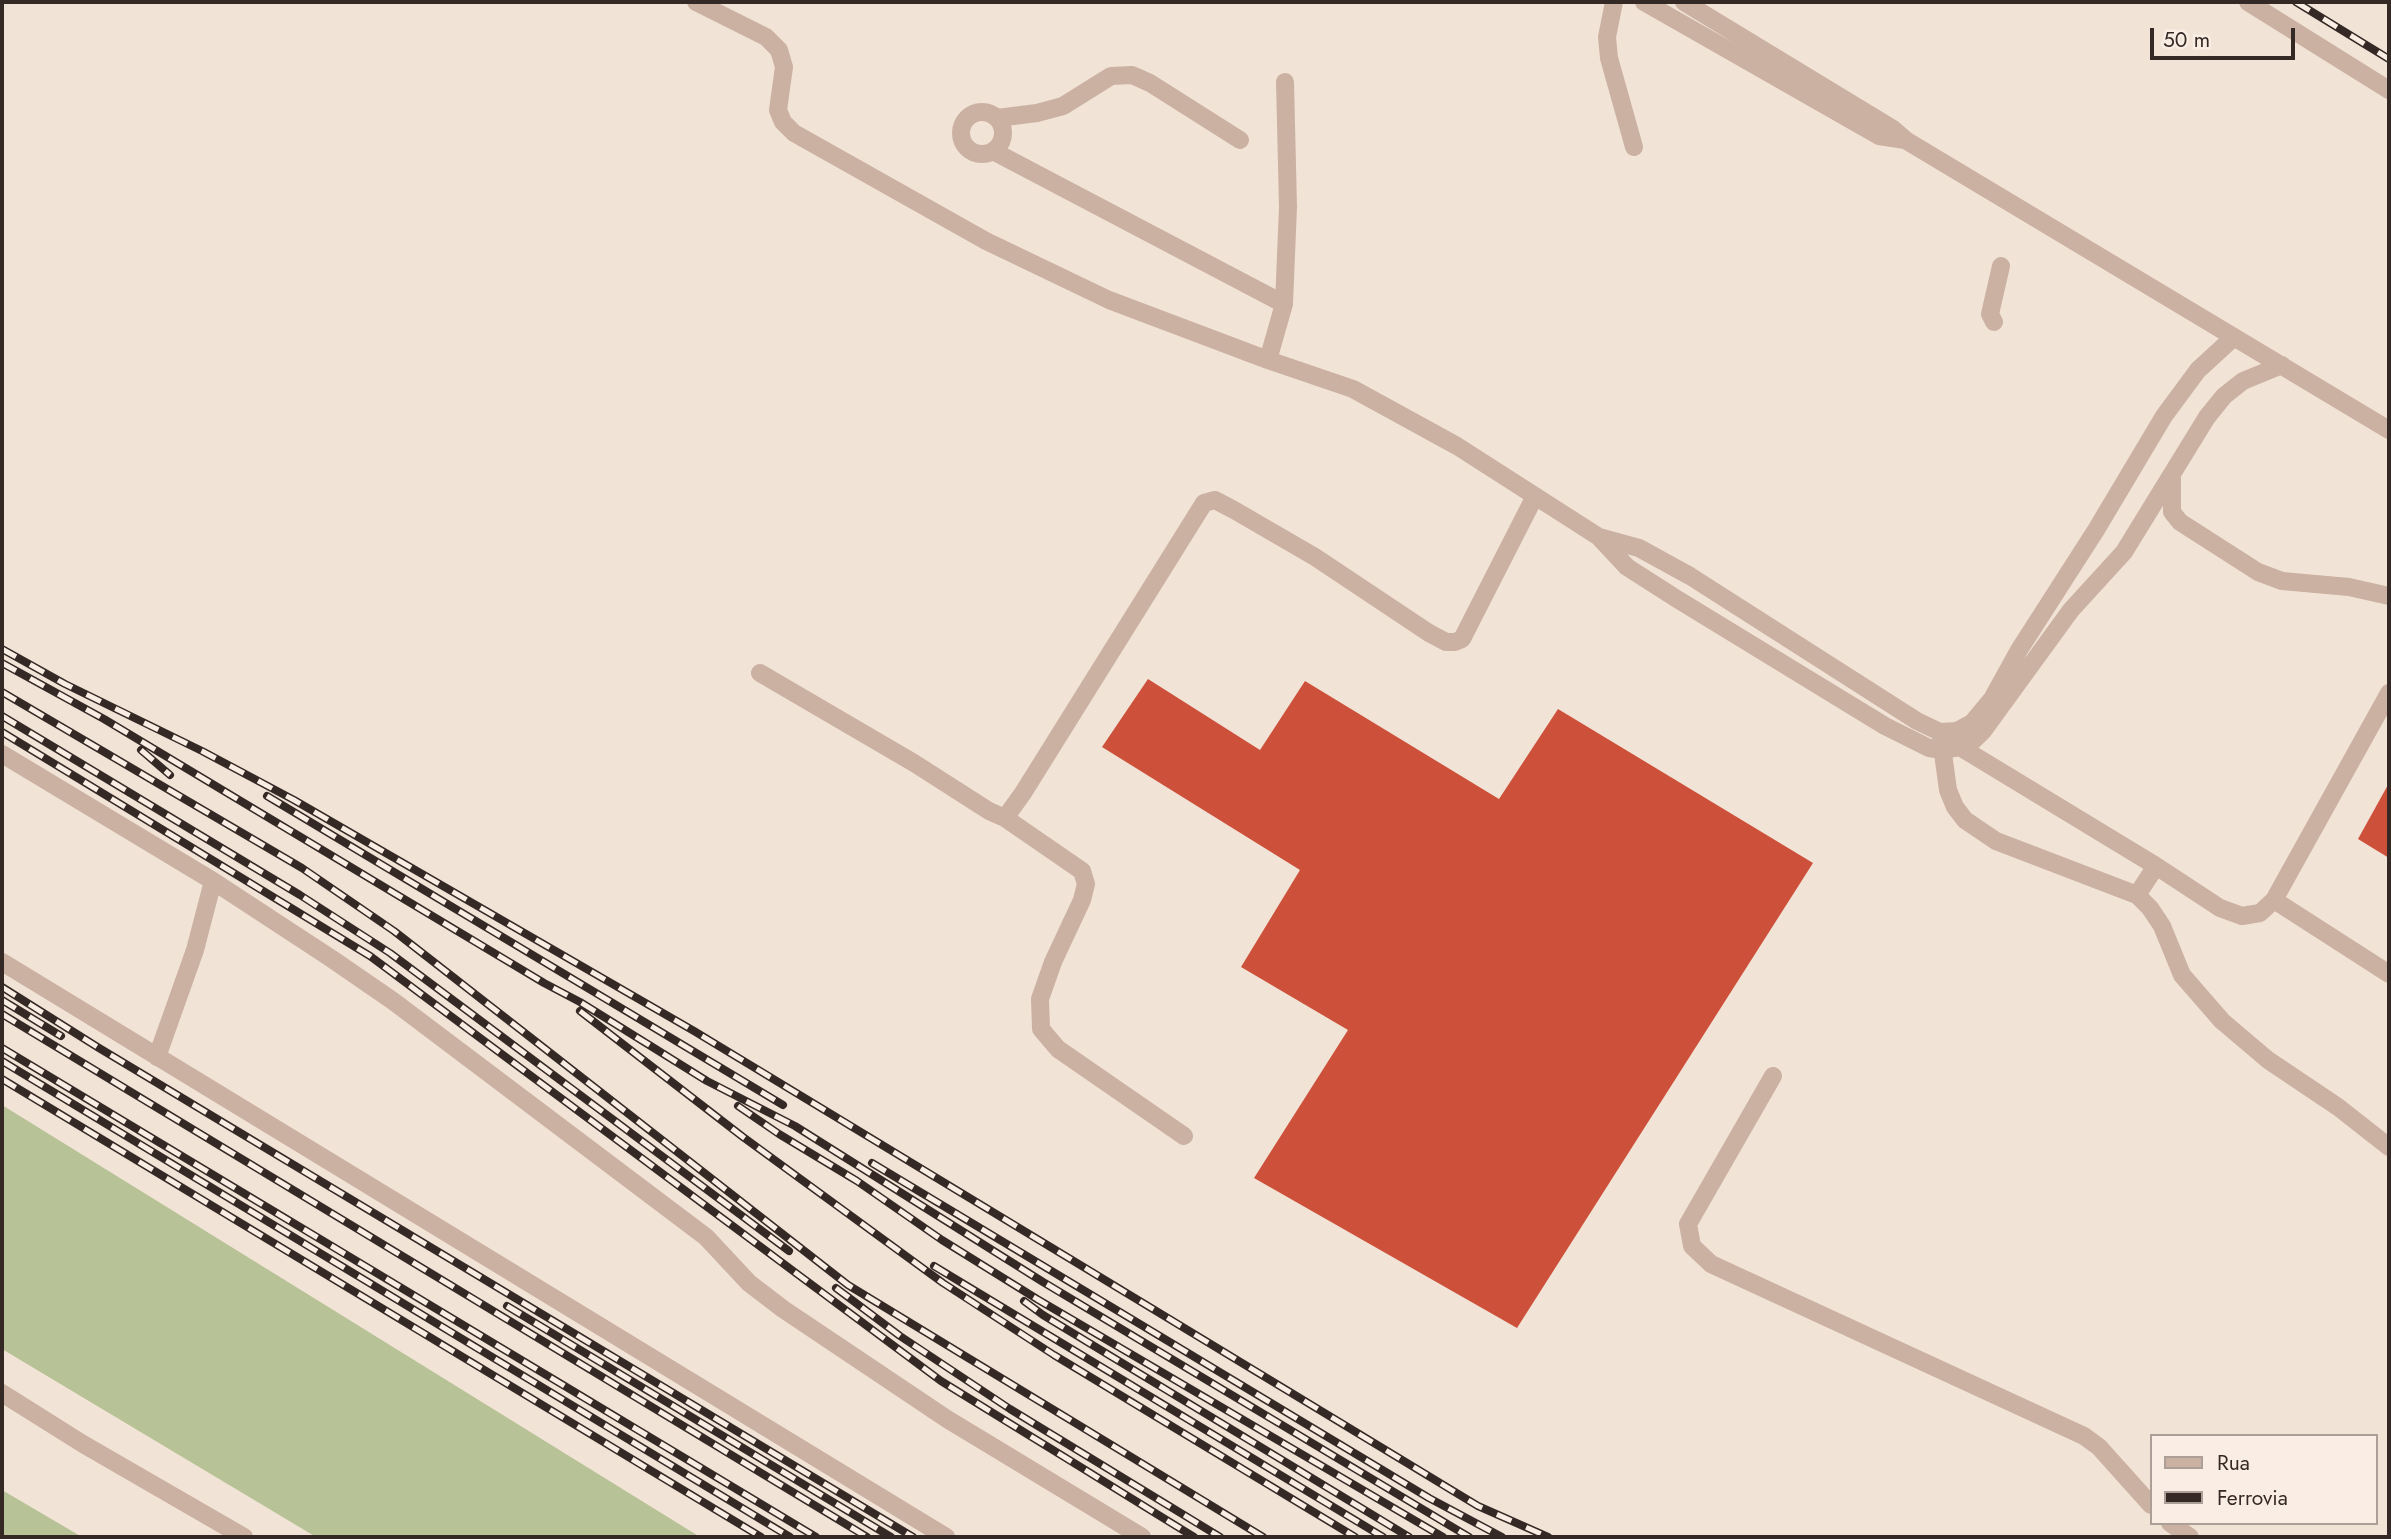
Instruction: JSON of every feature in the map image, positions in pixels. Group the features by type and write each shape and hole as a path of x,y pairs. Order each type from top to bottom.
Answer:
{"lane":[{"path":"696,2 766,37 779,50 784,67 778,110 783,122 794,133 986,241 1109,300 1353,389 1457,446 1599,537 1627,568 1917,744 1973,740 1983,731 2071,610 2124,552 2207,417 2224,396 2243,381 2282,365"},
{"path":"1614,2 1608,37 1609,58 1634,147"},
{"path":"1644,2 1879,136 1907,141"},
{"path":"1684,2 1893,128 1907,141 2389,430"},
{"path":"2248,2 2389,90"},
{"path":"997,118 1003,131 999,145 993,151 979,154 966,148 962,142 961,127 976,113 984,112 997,118 1037,113 1063,106 1111,76 1132,75 1150,83 1240,140"},
{"path":"1268,360 1284,304 1288,207 1285,82"},
{"path":"993,151 1284,304"},
{"path":"1994,322 1990,314 2001,266"},
{"path":"2234,337 2198,370 2164,416 2096,530 2019,650 1992,699 1972,723 1950,740 1948,789 1955,807 1965,820 1981,833 2137,895 2162,926 2182,975 2222,1021 2268,1060 2338,1107 2389,1147"},
{"path":"2172,474 2172,512 2179,522 2258,572 2281,581 2349,587 2389,596"},
{"path":"1005,817 1023,793 1204,503 1215,500 1234,510 1315,557 1429,633 1446,642 1455,642 1462,639 1535,496"},
{"path":"1599,537 1639,548 1690,576 1917,721 2220,908 2242,916 2260,913 2274,900 2389,693"},
{"path":"760,673 914,763 989,811 1005,817 1082,872 1086,884 1082,900 1053,962 1040,999 1041,1029 1058,1049 1184,1136"},
{"path":"2,754 213,881 393,1001 706,1237 749,1283 783,1309 947,1419 1142,1537"},
{"path":"2137,895 2155,866"},
{"path":"157,1057 195,950 213,881"},
{"path":"2274,900 2389,974"},
{"path":"2,962 946,1537"},
{"path":"1773,1076 1688,1224 1692,1246 1712,1264 2084,1436 2099,1447 2150,1504"},
{"path":"2,1393 83,1444 244,1537"},
{"path":"2173,1525 2190,1537"}],"green space":[{"path":"2,1105 700,1537 316,1537 2,1349"},
{"path":"2,1490 82,1537 2,1537"}],"building":[{"path":"1148,679 1260,750 1305,681 1499,799 1558,709 1813,863 1517,1328 1254,1178 1348,1030 1241,967 1300,870 1102,747"},
{"path":"2389,783 2389,858 2358,839"}],"railway":[{"path":"2296,2 2389,59"},
{"path":"2,649 65,684 202,751 294,800 694,1031 1478,1506 1548,1537"},
{"path":"2,663 104,719 580,1002 707,1081 795,1126 1043,1282 1469,1537"},
{"path":"2,692 302,868 394,931 848,1285 1263,1537"},
{"path":"2,716 300,895 390,953 789,1251"},
{"path":"2,732 370,956 941,1381 1194,1537"},
{"path":"141,750 170,775"},
{"path":"267,796 783,1105"},
{"path":"2,987 913,1537"},
{"path":"2,1000 61,1036"},
{"path":"580,1011 743,1137 943,1283 1054,1355 1355,1537"},
{"path":"2,1014 867,1537"},
{"path":"2,1048 816,1537"},
{"path":"2,1061 790,1537"},
{"path":"2,1079 761,1537"},
{"path":"738,1106 1037,1299 1443,1537"},
{"path":"872,1163 1429,1498 1502,1537"},
{"path":"934,1266 1383,1537"},
{"path":"836,1288 900,1336 1010,1409 1220,1537"},
{"path":"1024,1301 1409,1537"},
{"path":"507,1306 891,1537"}]}
